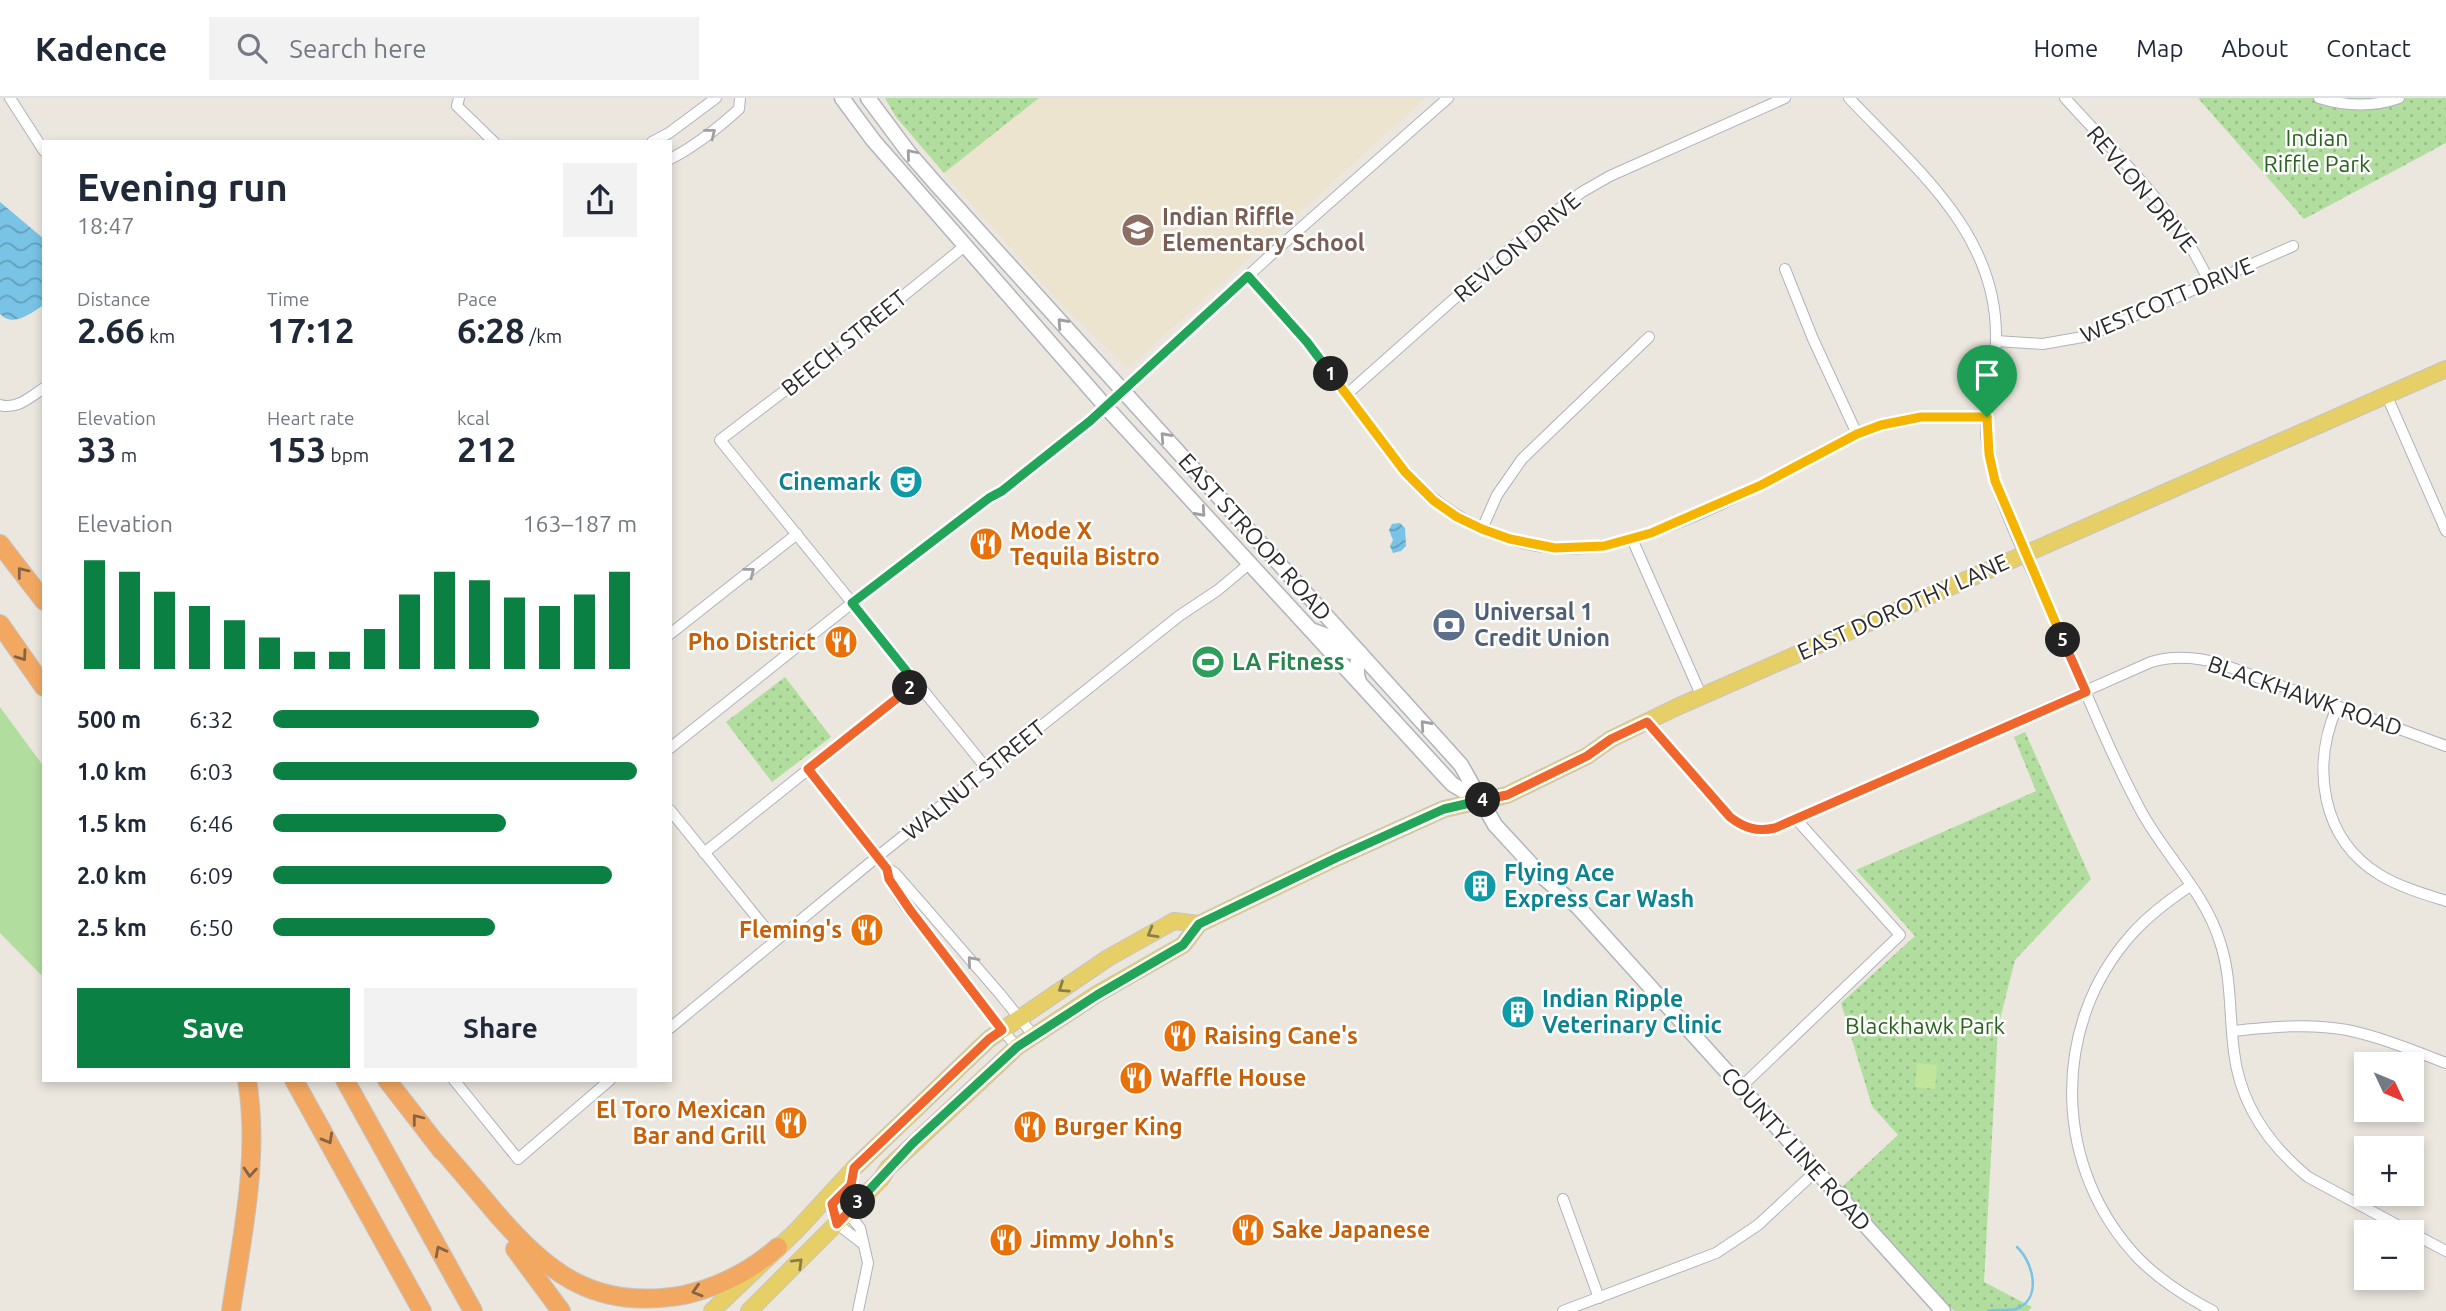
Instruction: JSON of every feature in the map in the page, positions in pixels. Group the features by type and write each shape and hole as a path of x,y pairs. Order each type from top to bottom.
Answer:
{"highway":[{"path":"0,544 42,598"},
{"path":"0,624 42,684"},
{"path":"231,1311 250,1177 251,1118 247,1082"},
{"path":"295,1082 422,1311"},
{"path":"346,1082 472,1311"},
{"path":"389,1082 561,1311"},
{"path":"436,1143 533,1255 570,1282 601,1295 646,1300 697,1292 741,1273 778,1247"}],"main road":[{"name":"EAST STROOP ROAD","path":"842,98 873,140 1106,407 1451,784 1480,801"},
{"name":"EAST STROOP ROAD","path":"868,98 909,153 1461,765 1480,801"},
{"name":"EAST DOROTHY LANE","path":"1199,924 1444,809 1507,795 1587,756 1611,739 1702,696 2446,369"},
{"path":"1309,629 1335,639 1346,651 1360,653 1356,665 1359,683"},
{"name":"COUNTY LINE ROAD","path":"1480,801 1495,825 1543,877 1578,908 1943,1311"},
{"path":"712,1311 854,1168 989,1039 1108,958 1174,920 1199,924 1183,945 1097,995 1017,1047 913,1143 749,1311"},
{"path":"842,1218 832,1204 851,1185 854,1168"}],"street":[{"path":"10,98 42,148"},
{"path":"459,98 457,106 492,140"},
{"path":"656,140 716,98"},
{"path":"672,158 723,124 739,109 740,98"},
{"path":"672,746 852,603 1041,461 1106,407 1448,98"},
{"name":"REVLON DRIVE","path":"1346,395 1537,225 1568,201 1610,176 1785,98"},
{"path":"1849,98 1943,198 1973,240 1993,299 1996,341 1987,417 1989,454 1995,481 2086,692 2141,811 2202,903 2220,941 2228,979 2237,1071 2245,1096 2257,1121 2280,1152 2300,1171 2323,1187 2388,1220"},
{"name":"REVLON DRIVE","path":"2065,98 2173,219 2198,257 2210,284"},
{"path":"2319,98 2344,104 2361,104 2389,102 2399,98"},
{"name":"BEECH STREET","path":"797,534 720,440 813,369 966,245"},
{"name":"WESTCOTT DRIVE","path":"1996,341 2043,344 2088,336 2293,246"},
{"path":"1785,270 1857,434"},
{"path":"1248,276 1307,342 1419,487 1457,517 1482,529 1510,539 1555,548 1604,546 1651,533 1761,485 1857,434 1881,425 1921,417 1987,417"},
{"path":"1482,529 1497,495 1522,459 1649,337"},
{"path":"0,405 9,408 42,389"},
{"path":"2386,394 2446,529"},
{"path":"672,632 797,534 987,769"},
{"path":"1632,539 1702,696"},
{"name":"WALNUT STREET","path":"672,1026 987,769 1250,564"},
{"name":"BLACKHAWK ROAD","path":"1647,722 1740,825 1766,830 2151,662 2176,657 2190,657 2221,664 2446,746"},
{"path":"704,853 916,683"},
{"path":"2337,707 2326,739 2322,769 2325,799 2336,828 2353,853 2378,874 2397,884 2446,901"},
{"path":"808,769 887,869 895,873 923,905 1032,1035"},
{"path":"1741,1087 1900,935 1796,819"},
{"path":"674,824 704,853 775,940"},
{"path":"887,869 889,879 910,910 1017,1047"},
{"path":"2190,887 2140,925 2113,957 2102,975 2078,1036 2071,1108 2086,1178 2109,1222 2125,1244 2155,1275 2213,1311"},
{"path":"2232,1031 2295,1026 2328,1027 2368,1036 2446,1063"},
{"path":"456,1082 518,1158 608,1082"},
{"path":"1563,1311 1698,1261 1729,1245 1758,1224 1816,1171"},
{"path":"1563,1199 1599,1298"},
{"path":"842,1218 867,1251 868,1263 858,1311"},
{"path":"842,1218 860,1228 862,1243"},
{"path":"2424,1239 2446,1251"}],"shaded area":[{"name":"Indian Riffle Elementary School","path":"1039,98 1425,98 1128,368 1064,307 944,173"}],"green space":[{"path":"885,98 1039,98 944,173 896,117"},
{"name":"Indian Riffle Park","path":"2198,98 2446,98 2446,143 2304,219"},
{"path":"785,677 831,737 772,782 726,722"},
{"path":"0,707 42,764 42,974 0,933"},
{"name":"Blackhawk Park","path":"2025,732 2091,879 2015,960 1998,1027 1984,1282 2032,1307 2028,1311 1954,1311 1842,1187 1898,1135 1872,1106 1841,1003 1915,936 1856,870 2036,791 2014,737"},
{"path":"1917,1063 1937,1065 1935,1089 1915,1087"}],"water":[{"path":"0,202 42,237 42,306 28,315 11,320 0,314"},
{"path":"1400,523 1405,528 1406,546 1393,553 1390,546 1393,540 1389,530 1392,524"}],"waterway":[{"path":"1988,1311 2016,1309 2030,1297 2033,1280 2031,1271 2017,1247"}],"place":[{"name":"Indian Riffle Elementary School","path":"1138,230"},
{"name":"Cinemark","path":"906,482"},
{"name":"Mode X Tequila Bistro","path":"986,544"},
{"name":"Universal 1 Credit Union","path":"1449,625"},
{"name":"Pho District","path":"841,642"},
{"name":"LA Fitness","path":"1208,662"},
{"name":"Flying Ace Express Car Wash","path":"1480,886"},
{"name":"Fleming's","path":"867,930"},
{"name":"Indian Ripple Veterinary Clinic","path":"1518,1012"},
{"name":"Raising Cane's","path":"1180,1036"},
{"name":"Waffle House","path":"1136,1078"},
{"name":"El Toro Mexican Bar and Grill","path":"791,1123"},
{"name":"Burger King","path":"1030,1127"},
{"name":"Sake Japanese","path":"1248,1230"},
{"name":"Jimmy John's","path":"1006,1240"}],"route":[{"path":"1248,276 1307,342 1419,487 1434,501 1471,524 1510,539 1536,545 1555,548 1604,546 1651,533 1761,485 1857,434 1881,425 1921,417 1987,417 1989,454 1999,494 2086,692 1766,830 1747,828 1730,817 1647,722 1611,739 1587,756 1507,795 1444,809 1199,924 1183,945 1097,995 1017,1047 913,1143 837,1224 832,1204 851,1185 854,1168 989,1039 1002,1030 910,910 889,879 887,869 808,769 916,683 852,603 989,498 1002,491 1090,421 1248,276"}]}
